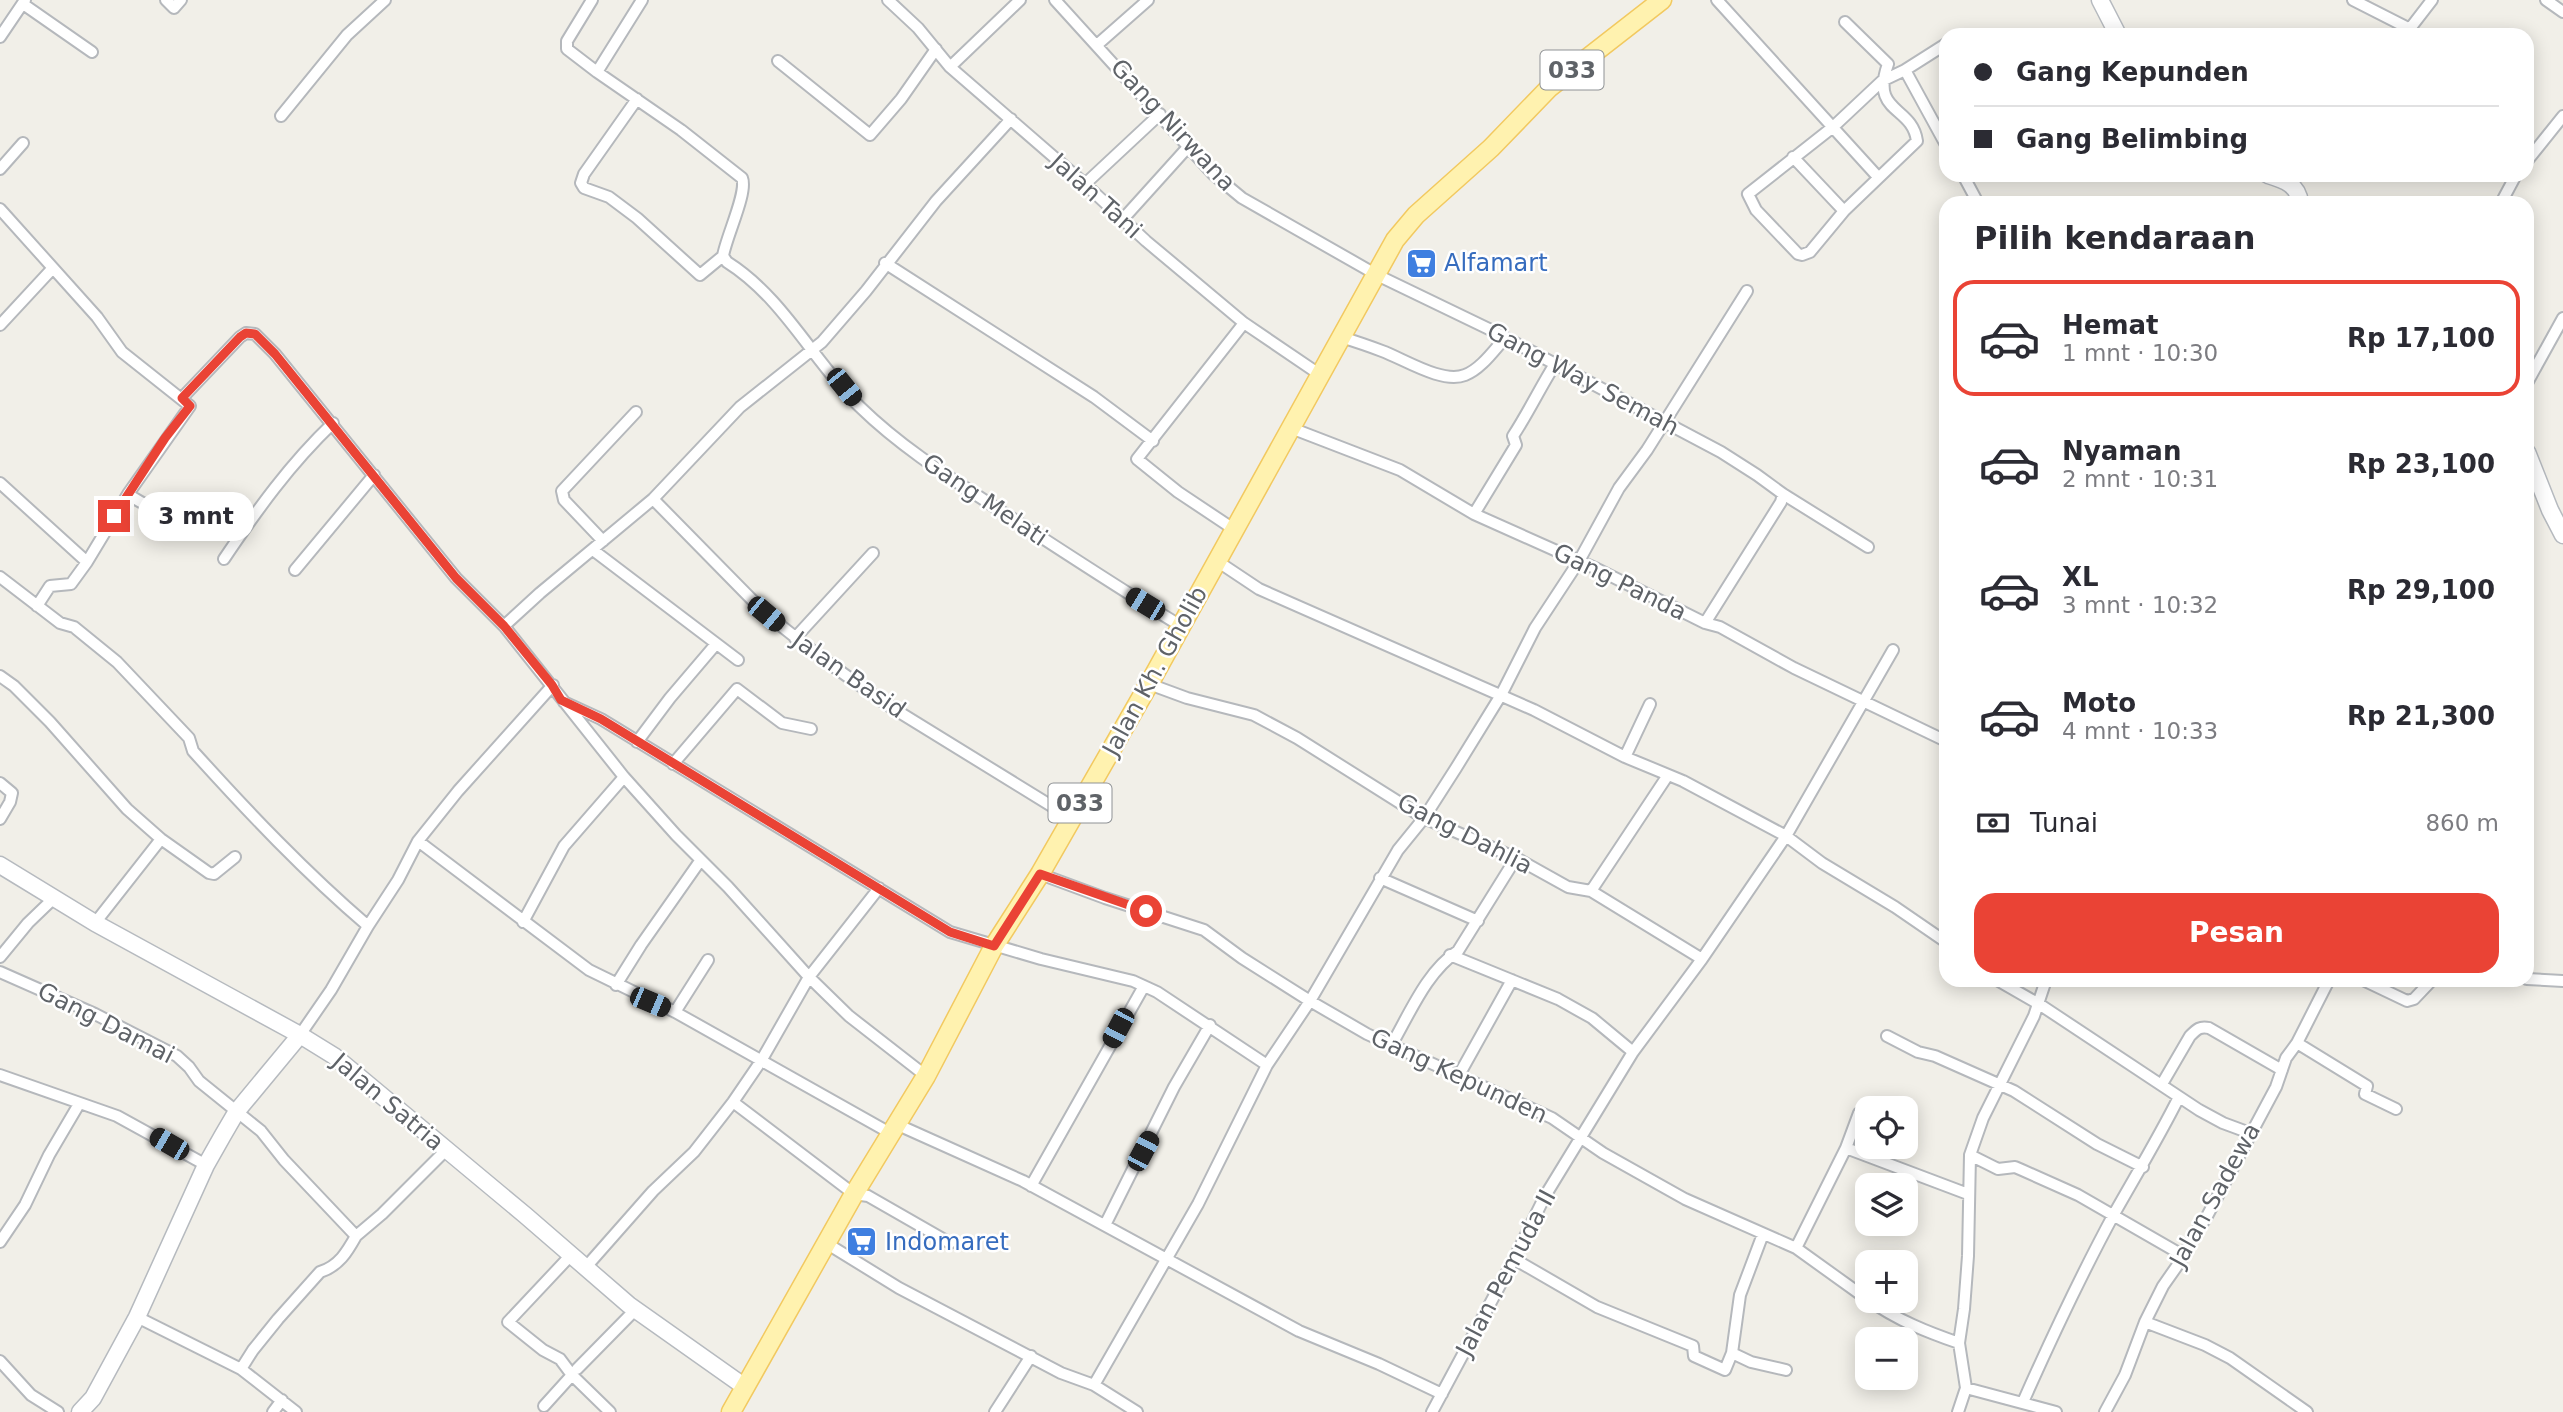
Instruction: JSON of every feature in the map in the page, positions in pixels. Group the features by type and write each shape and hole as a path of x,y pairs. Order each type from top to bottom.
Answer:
{"main road":[{"name":"Jalan Kh. Gholib","path":"731,1412 854,1194 889,1126 926,1076 994,946 1040,874 1149,684 1395,240 1416,215 1491,148 1549,88 1661,0"}],"street":[{"path":"166,0 174,8 181,0"},
{"path":"281,116 347,35 385,0"},
{"path":"597,72 642,0"},
{"name":"Jalan Tani","path":"888,0 918,28 950,67 1123,219 1244,323 1319,374"},
{"path":"950,67 1020,0"},
{"name":"Gang Nirwana","path":"1055,0 1098,44 1213,174 1242,198 1377,275"},
{"path":"1098,44 1147,0"},
{"path":"1717,0 1878,177"},
{"path":"2099,0 2114,28"},
{"path":"2353,0 2400,28"},
{"path":"2410,28 2432,0"},
{"path":"2546,0 2563,12"},
{"path":"592,1 566,45 569,51 681,130 744,181 744,191 732,221 723,256 699,275 637,218 608,197 584,188 581,183 584,174 637,99"},
{"path":"0,37 24,2 92,52"},
{"path":"1845,22 1888,64 1882,81 1885,96 1915,132 1917,141 1844,211 1810,252 1798,254 1756,210 1748,194 1833,127 1882,81 1905,71 1939,49"},
{"path":"778,61 870,135 901,99 936,49"},
{"path":"1905,71 1939,132"},
{"path":"1086,184 1160,114"},
{"path":"2534,152 2563,116"},
{"path":"504,626 653,499 740,407 811,348 822,342 936,201 1011,120"},
{"path":"0,169 23,143"},
{"path":"1123,219 1188,147"},
{"path":"1793,157 1844,211"},
{"path":"0,209 97,317 122,352 190,406 128,494 71,584 50,586 37,606"},
{"name":"Gang Melati","path":"723,256 779,308 859,406 922,458 1089,570 1181,626"},
{"path":"885,263 1094,397 1153,441"},
{"path":"0,325 52,269"},
{"name":"Gang Way Semah","path":"1377,275 1505,338 1721,452 1868,547"},
{"path":"1094,1385 1212,1177 1267,1065 1310,1002 1380,878 1424,818 1501,695 1535,628 1579,561 1619,488 1634,471 1747,291"},
{"path":"2534,370 2563,318"},
{"path":"1235,530 1178,492 1137,459 1244,323"},
{"path":"182,398 240,337 246,333 255,334 333,423 456,578 504,626 624,777 700,861 729,887 808,977 849,1016 926,1076"},
{"path":"1340,337 1380,350 1433,373 1454,377 1466,375 1473,370 1505,338"},
{"path":"1474,514 1516,445 1513,436 1529,413 1555,364"},
{"path":"603,541 564,500 562,491 636,412"},
{"path":"224,559 263,501 309,446 333,423"},
{"name":"Gang Panda","path":"1291,428 1400,470 1474,514 1579,561 1705,623 1720,627 1939,738"},
{"path":"2534,470 2563,535"},
{"path":"295,570 374,475"},
{"path":"0,483 87,562"},
{"path":"128,494 188,528"},
{"path":"1705,623 1781,502 1783,494"},
{"name":"Jalan Basid","path":"653,499 756,604 795,638 886,704 1072,818"},
{"path":"593,550 738,660"},
{"path":"795,638 873,553"},
{"path":"1217,561 1259,589 1501,695 1625,757 1668,775 1786,836 1822,863 1939,937"},
{"path":"0,578 64,625 74,627 117,662 189,738 193,751 256,821 322,888 368,926"},
{"path":"637,742 716,644"},
{"name":"Jalan Pemuda II","path":"1432,1412 1545,1196 1633,1052 1702,959 1786,836 1893,650"},
{"path":"0,676 14,686 50,722 127,809 161,839 209,873 214,874 235,857"},
{"name":"Gang Dahlia","path":"1149,684 1186,698 1254,715 1297,738 1424,818 1516,858 1568,887 1591,891 1702,959"},
{"path":"80,1412 93,1398 137,1317 206,1165 237,1111 300,1035 331,990 398,880 418,841 458,791 552,685"},
{"path":"673,764 737,689 782,723 811,729"},
{"path":"561,700 601,719 950,932 1144,986 1210,1025 1267,1065"},
{"path":"1625,757 1650,704"},
{"path":"1591,891 1668,775"},
{"path":"523,922 564,846 624,777"},
{"path":"0,783 12,793 0,819"},
{"path":"95,923 161,839"},
{"path":"418,841 523,922 589,970 616,985 675,1012 761,1061 889,1126 1031,1186 1299,1331 1442,1394"},
{"path":"1392,1044 1425,986 1450,955 1458,951 1516,858"},
{"path":"616,985 700,861"},
{"name":"Jalan Satria","path":"0,865 95,923 334,1056 635,1310 745,1387"},
{"name":"Gang Kepunden","path":"1040,874 1204,930 1310,1002 1367,1034 1552,1118 1603,1153 1685,1199 1796,1248 1855,1290"},
{"path":"1380,878 1478,921"},
{"path":"586,1267 653,1191 694,1152 733,1102 761,1061 808,977 879,888"},
{"path":"0,957 28,923 54,898"},
{"path":"1450,955 1559,999 1592,1018 1633,1052"},
{"path":"675,1012 708,960"},
{"name":"Gang Damai","path":"0,972 95,1014 170,1052 189,1067 199,1081 261,1131 356,1236"},
{"path":"2534,979 2563,981"},
{"path":"1460,1075 1512,981"},
{"path":"1031,1186 1144,986"},
{"path":"2009,987 2179,1097 2223,1123 2250,1133"},
{"path":"1958,1412 1966,1388 1959,1343 1968,1256 1970,1155 1983,1118 2039,1004 2044,987"},
{"name":"Jalan Sadewa","path":"2105,1412 2125,1375 2145,1322 2163,1286 2184,1256 2276,1087 2286,1058 2297,1043 2325,987"},
{"path":"2378,987 2407,1001 2414,999 2425,987"},
{"path":"1105,1224 1174,1087 1210,1025"},
{"path":"2162,1084 2190,1035 2203,1027 2282,1070"},
{"path":"1887,1036 1918,1052 1935,1056 2014,1091 2097,1144 2143,1167"},
{"path":"2297,1043 2367,1086 2365,1094 2396,1109"},
{"path":"0,1076 117,1116 206,1165"},
{"path":"2023,1402 2055,1329 2179,1097"},
{"path":"733,1102 854,1194 868,1196 950,1243"},
{"path":"0,1242 26,1205 49,1156 79,1104"},
{"path":"1796,1248 1846,1148 1855,1124"},
{"path":"1846,1148 1968,1194"},
{"path":"242,1369 278,1319 320,1272 345,1256 356,1236 446,1150"},
{"path":"1970,1155 1998,1169 2015,1167 2078,1195 2184,1256"},
{"path":"1514,1259 1597,1307 1693,1346 1694,1356 1725,1370 1732,1353 1740,1295 1763,1234"},
{"path":"826,1243 899,1288 1061,1373 1094,1385 1137,1412"},
{"path":"571,1255 508,1322 575,1372 610,1412"},
{"path":"544,1406 635,1310"},
{"name":"Gang Kepunden","path":"1888,1313 1959,1343"},
{"path":"137,1317 242,1369 296,1412"},
{"path":"2145,1322 2205,1345 2230,1358 2307,1412"},
{"path":"1732,1353 1751,1362 1786,1370"},
{"path":"995,1412 1031,1356"},
{"path":"0,1361 32,1395 58,1412"},
{"path":"1966,1388 2056,1412"},
{"path":"272,1412 282,1400"}],"place":[{"name":"Alfamart","path":"1421,263"},
{"name":"Indomaret","path":"862,1242"}],"route":[{"path":"114,516 165,438 190,406 182,398 240,337 246,333 255,334 316,401 456,578 504,626 561,700 601,719 950,932 994,946 1040,874 1146,911"}]}
